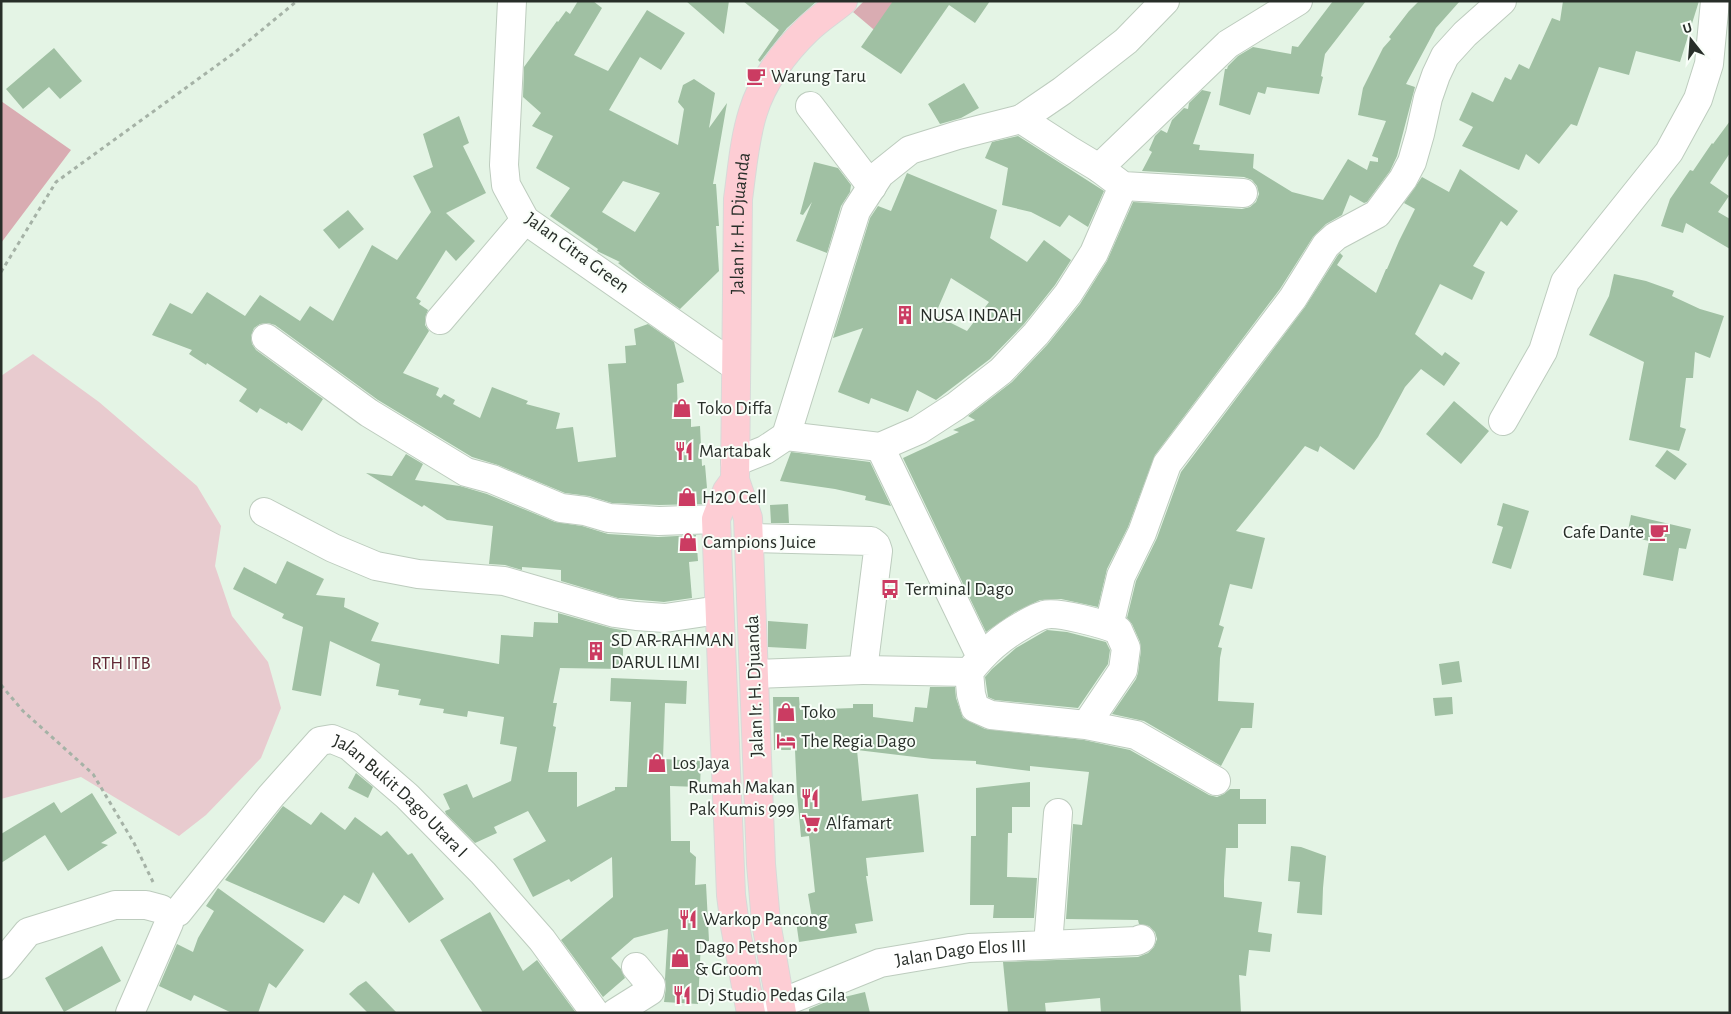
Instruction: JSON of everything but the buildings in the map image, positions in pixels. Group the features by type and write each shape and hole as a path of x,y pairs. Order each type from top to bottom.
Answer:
{"main road":[{"name":"Jalan Ir. H. Djuanda","path":"780,1008 766,922 761,864 748,518 735,471 738,199 743,157 753,112 767,81 779,62 807,30 843,1"},
{"name":"Jalan Ir. H. Djuanda","path":"735,471 716,519 731,895 751,1013"}],"street":[{"name":"Jalan Citra Green","path":"512,1 504,165 506,185 525,220 735,366"},
{"path":"735,471 786,436 856,211 880,174 910,150 1021,119 1062,92 1126,40 1165,1"},
{"path":"1099,168 1228,44 1298,1"},
{"path":"1109,626 1121,576 1142,533 1167,464 1293,298 1326,245 1336,236 1376,214 1403,179 1412,162 1433,83 1445,56 1465,34 1502,1"},
{"path":"1503,421 1543,352 1565,282 1669,152 1698,99 1709,64 1715,1"},
{"path":"810,106 872,187"},
{"path":"1021,119 1099,168 1123,186 1243,193"},
{"path":"786,436 880,447 919,430 956,406 1001,371 1036,334 1068,294 1094,253 1123,186"},
{"path":"440,320 525,220"},
{"path":"266,338 369,414 466,472 492,479 561,508 585,511 609,518 659,521 716,519"},
{"path":"880,447 975,665 971,694 975,708 991,715 1086,725 1136,735 1216,781"},
{"path":"264,512 333,548 376,566 418,574 504,581 615,613 636,616 665,618 719,610"},
{"path":"749,538 871,541 876,544 878,551 863,670"},
{"path":"754,674 975,665 1004,636 1045,614 1058,614 1109,626 1118,630 1126,648 1123,670 1086,725"},
{"name":"Jalan Bukit Dago Utara I","path":"130,1013 168,912 320,741 332,739 349,746 406,796 483,873 542,940 595,1013"},
{"name":"Jalan Dago Elos III","path":"751,1013 780,1008 880,963 969,948 1048,945 1058,813"},
{"path":"1,965 28,932 115,905 146,905 168,912"},
{"path":"1048,945 1141,939"},
{"path":"615,1013 650,991 651,985 636,967"}],"path":[{"path":"1,272 56,182 234,53 297,1"},
{"path":"1,685 23,711 93,774 134,843 168,912"}],"green space":[{"name":"RTH ITB","path":"33,354 99,402 197,486 221,526 215,566 232,616 268,662 281,708 261,758 206,815 179,836 81,777 1,799 1,376"}],"shaded area":[{"path":"864,1 948,1 892,45 853,12"},
{"path":"1,101 71,150 1,243"}],"place":[{"name":"Warung Taru","path":"756,76"},
{"name":"NUSA INDAH","path":"905,315"},
{"name":"Toko Diffa","path":"682,408"},
{"name":"Martabak","path":"684,451"},
{"name":"H2O Cell","path":"687,497"},
{"name":"Cafe Dante","path":"1659,532"},
{"name":"Campions Juice","path":"688,542"},
{"name":"Terminal Dago","path":"890,589"},
{"name":"SD AR-RAHMAN DARUL ILMI","path":"596,651"},
{"name":"Toko","path":"786,712"},
{"name":"The Regia Dago","path":"786,741"},
{"name":"Los Jaya","path":"657,763"},
{"name":"Rumah Makan Pak Kumis 999","path":"810,798"},
{"name":"Alfamart","path":"811,823"},
{"name":"Warkop Pancong","path":"688,919"},
{"name":"Dago Petshop & Groom","path":"680,958"},
{"name":"Dj Studio Pedas Gila","path":"682,995"}]}
